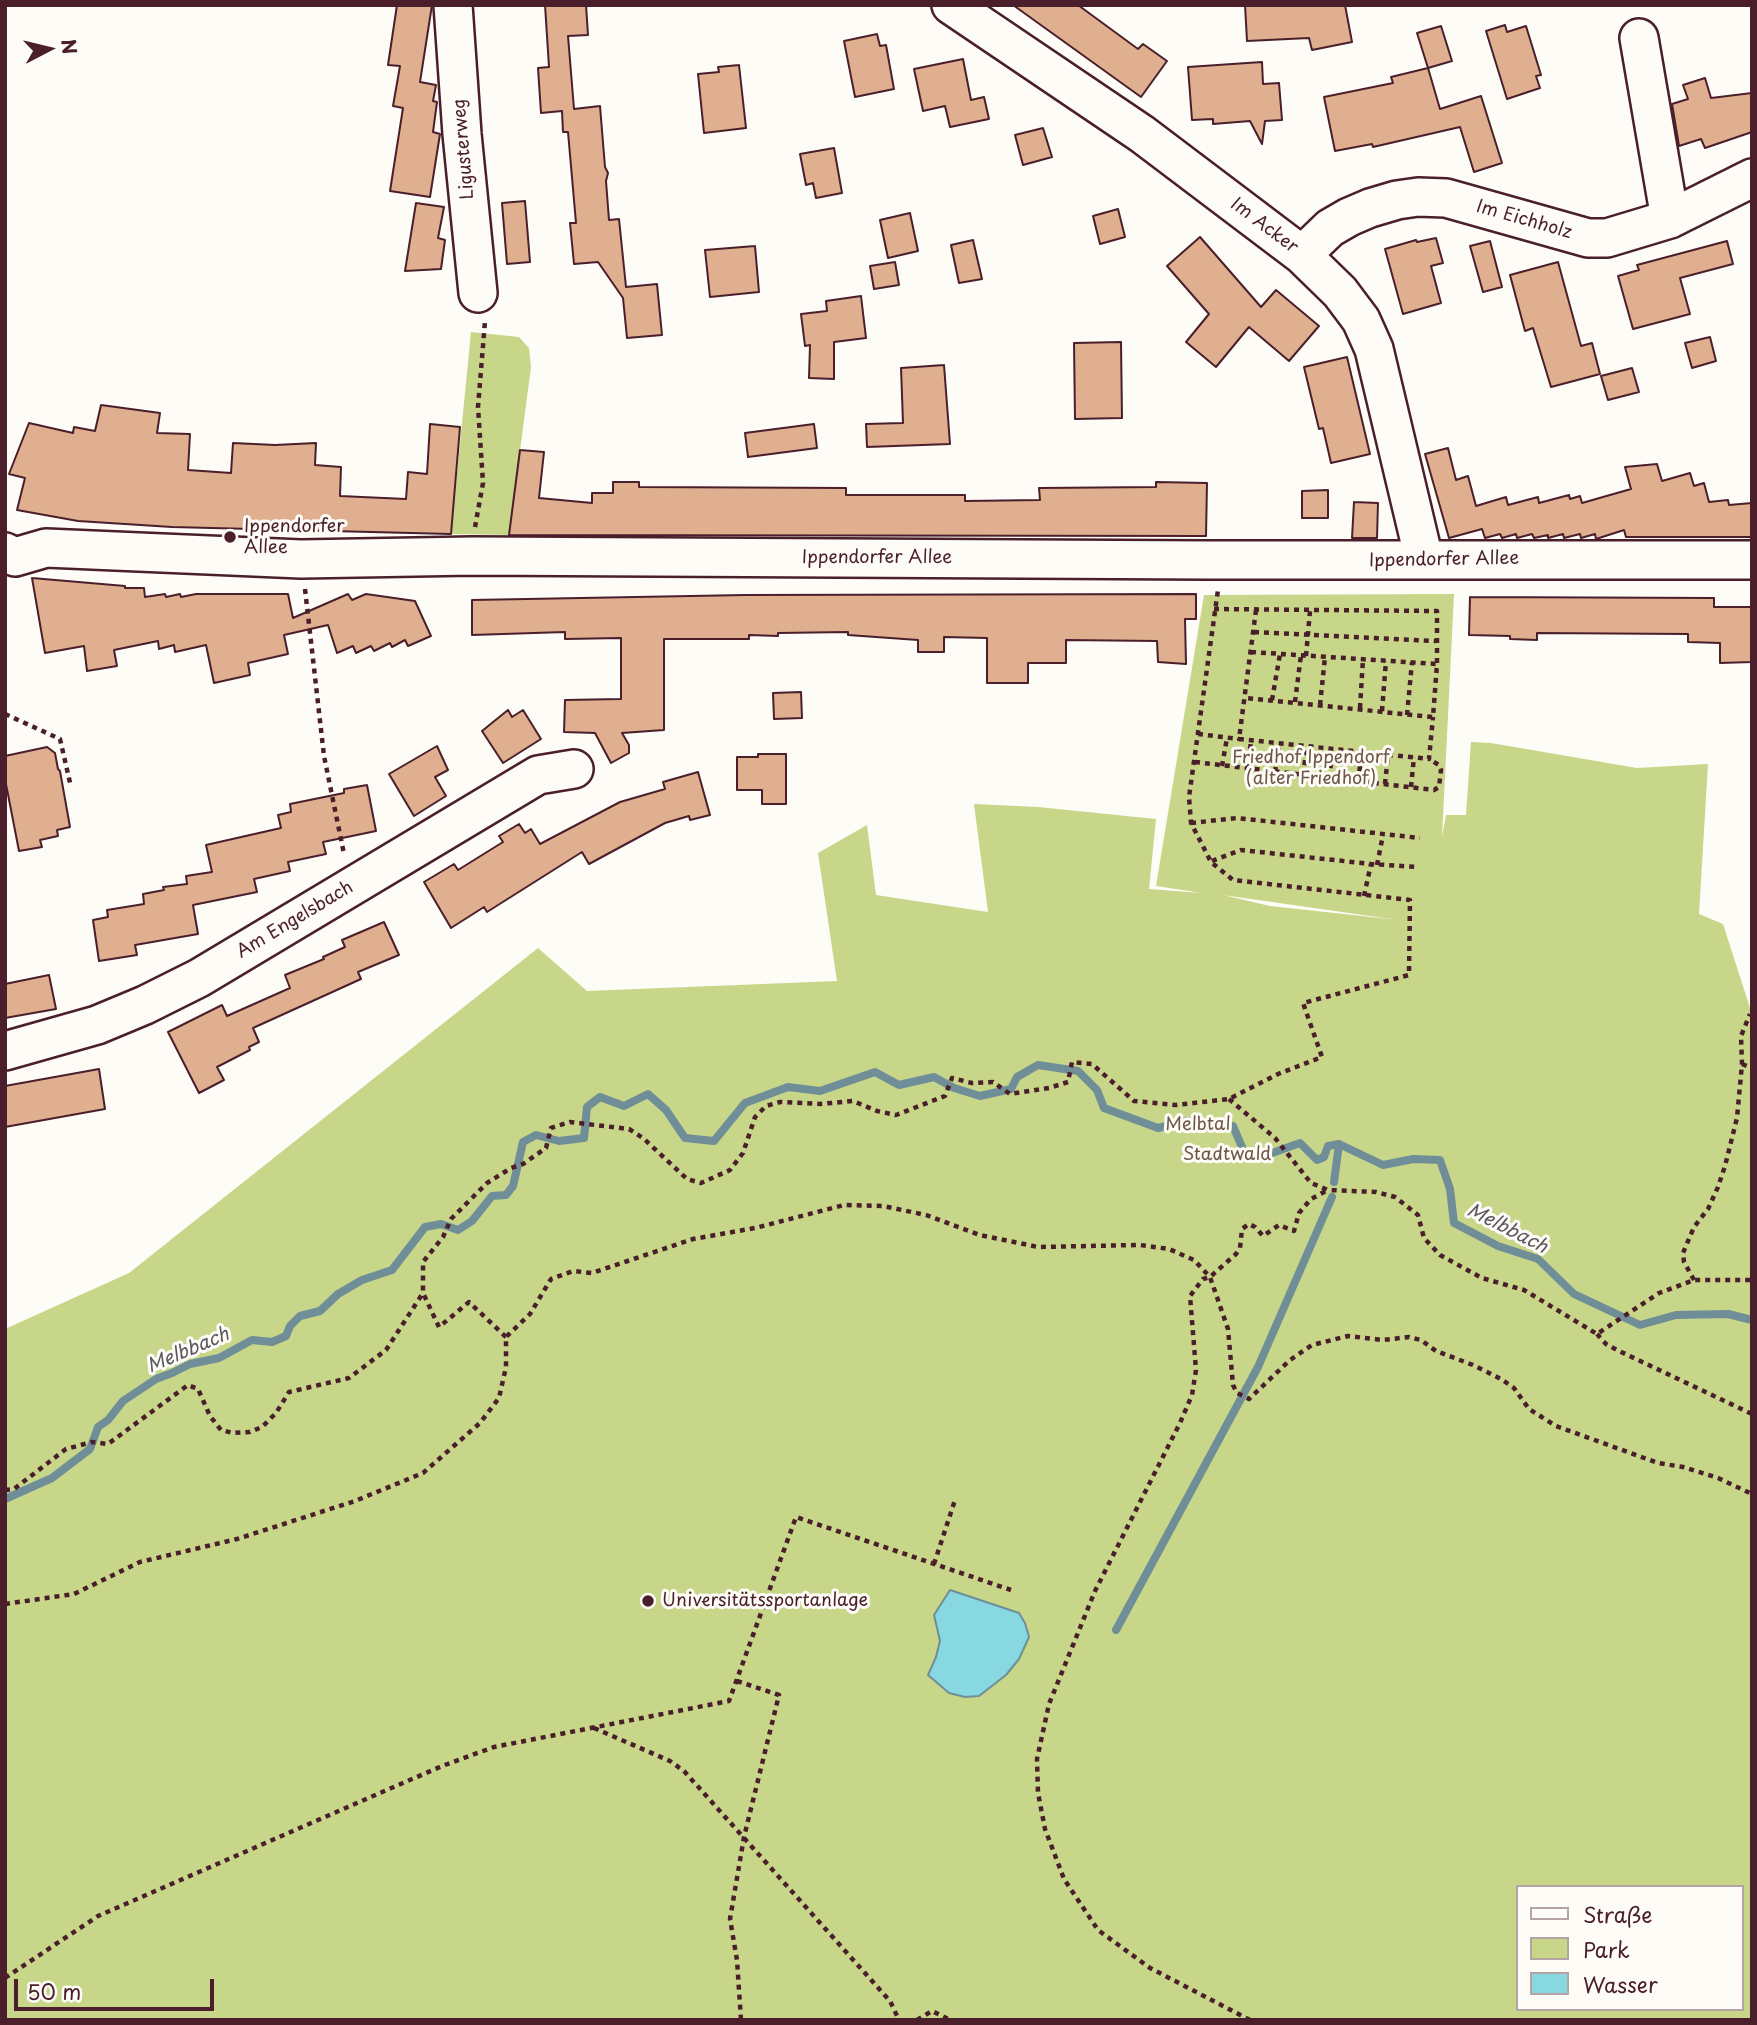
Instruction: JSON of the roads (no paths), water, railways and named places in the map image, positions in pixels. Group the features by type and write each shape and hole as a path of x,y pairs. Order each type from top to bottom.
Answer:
{"street":[{"name":"Ligusterweg","path":"453,5 462,134 481,307"},
{"name":"Im Acker","path":"967,10 1142,134 1302,255 1354,310 1374,349 1424,559"},
{"path":"1639,38 1670,219"},
{"name":"Im Eichholz","path":"1302,255 1330,228 1349,217 1370,208 1418,197 1446,198 1588,238 1607,238 1670,219 1752,178"},
{"name":"Ippendorfer Allee","path":"8,559 46,548 301,559 472,556 1752,561"},
{"name":"Am Engelsbach","path":"5,1051 72,1033 145,1005 200,978 538,775 574,769"}],"water":[{"path":"950,1590 1019,1613 1029,1637 1019,1659 1006,1675 979,1696 965,1697 949,1693 928,1675 940,1641 934,1615"}],"waterway":[{"name":"Melbbach","path":"5,1499 52,1478 90,1449 98,1427 108,1420 123,1401 156,1379 190,1364 219,1358 252,1340 272,1342 286,1336 290,1326 300,1316 320,1311 338,1294 362,1280 392,1270 425,1227 441,1224 458,1230 472,1221 492,1196 506,1195 513,1186 523,1142 536,1135 559,1141 584,1138 587,1107 600,1097 624,1106 648,1094 666,1110 685,1138 714,1141 745,1103 788,1087 820,1091 875,1072 899,1085 934,1077 954,1088 980,1096 1011,1089 1017,1077 1038,1065 1078,1071 1097,1090 1104,1108 1158,1128 1187,1121 1233,1126 1245,1154 1261,1157 1300,1143 1317,1160 1324,1157 1328,1146 1339,1144 1383,1165 1413,1159 1440,1160 1450,1189 1454,1223 1498,1246 1538,1259 1574,1294 1640,1325 1676,1315 1728,1314 1752,1320"},
{"path":"1334,1182 1339,1144"},
{"path":"1116,1630 1258,1367 1332,1197"}],"place":[{"name":"Ippendorfer Allee","path":"230,537"},
{"name":"Universitätssportanlage","path":"648,1601"}],"park label":[{"name":"Friedhof Ippendorf (alter Friedhof)","path":"1311,768"},
{"name":"Melbtal","path":"1198,1125"},
{"name":"Stadtwald","path":"1227,1155"}]}
